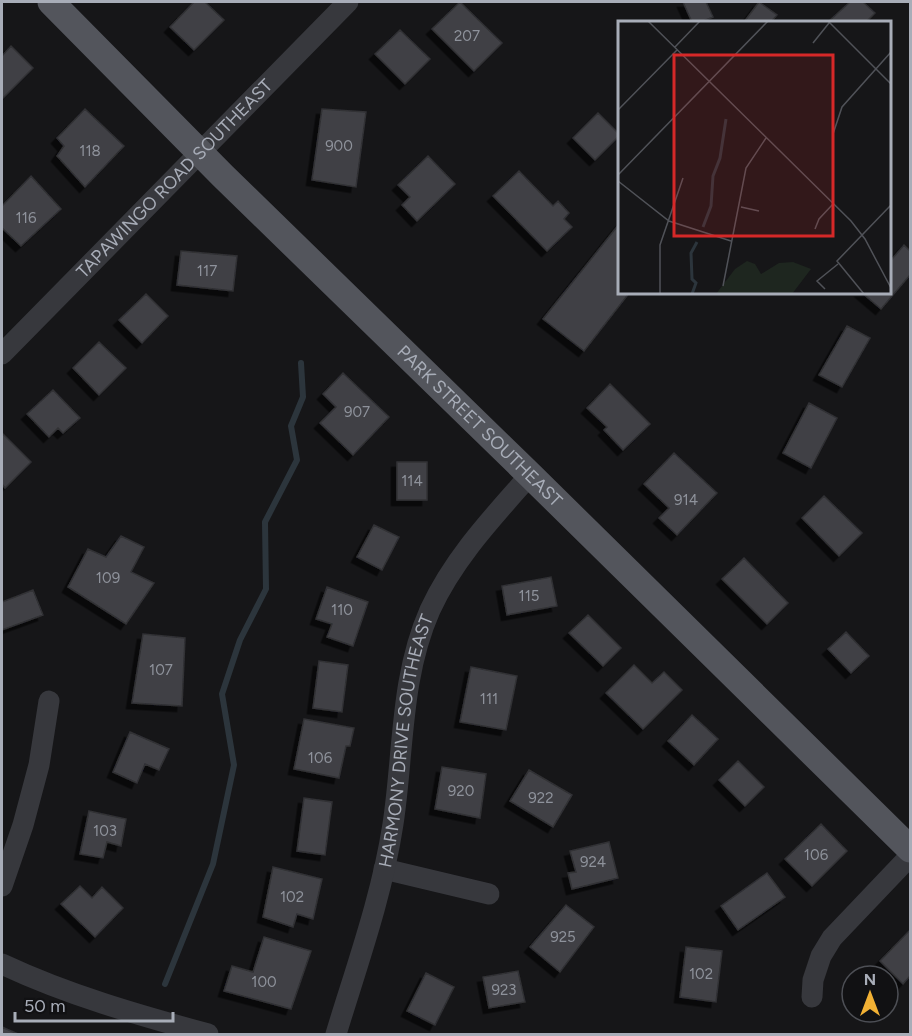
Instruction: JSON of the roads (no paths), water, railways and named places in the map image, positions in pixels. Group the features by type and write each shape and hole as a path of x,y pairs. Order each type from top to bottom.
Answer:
{"main road":[{"name":"PARK STREET SOUTHEAST","path":"51,2 200,152 910,849"}],"street":[{"name":"TAPAWINGO ROAD SOUTHEAST","path":"2,354 348,2"},
{"name":"HARMONY DRIVE SOUTHEAST","path":"336,1035 378,897 384,869 393,823 406,691 416,650 430,610 447,577 469,546 530,475"},
{"path":"2,886 23,825 39,765 49,701"},
{"path":"812,997 813,980 821,956 832,938 910,856"},
{"path":"384,869 489,894"},
{"path":"2,964 37,981 91,1000 208,1035"}],"waterway":[{"path":"165,984 213,864 234,765 222,694 240,640 266,589 265,522 297,460 291,426 303,397 301,363"}]}
